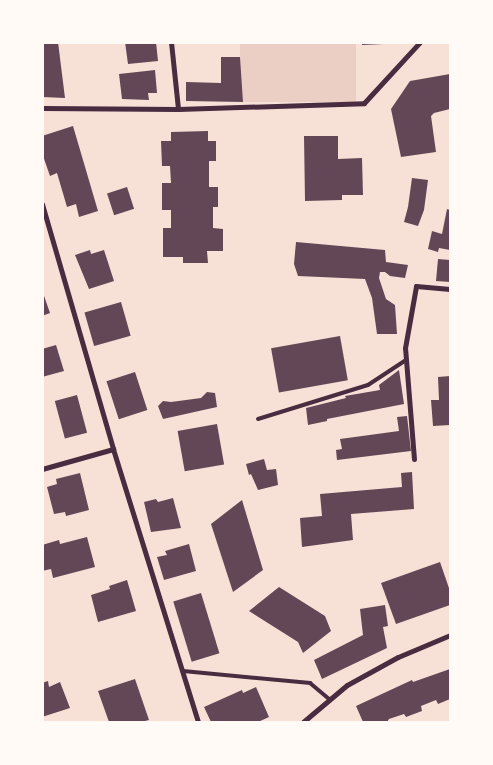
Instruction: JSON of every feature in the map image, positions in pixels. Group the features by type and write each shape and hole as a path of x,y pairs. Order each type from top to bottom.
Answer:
{"street":[{"path":"171,42 178,109"},
{"path":"42,108 178,109 364,103 420,42"},
{"path":"42,204 113,449 198,722"},
{"path":"414,459 405,348 416,286 450,288"},
{"path":"42,469 113,449"},
{"path":"303,722 347,685 398,656 450,635"}],"lane":[{"path":"258,419 368,386 406,360"},
{"path":"183,670 310,684 330,700"}],"shaded area":[{"path":"240,43 356,43 356,102 240,102"}],"building":[{"path":"42,42 58,42 65,98 42,97"},
{"path":"125,42 156,42 158,61 128,64"},
{"path":"362,42 384,42 384,44 362,45"},
{"path":"221,57 240,57 243,102 186,101 186,82 221,83"},
{"path":"155,70 157,93 148,93 149,100 122,99 119,74"},
{"path":"450,74 450,109 434,113 431,116 436,152 401,157 391,109 410,81"},
{"path":"73,126 98,211 79,217 76,204 67,207 57,173 50,176 42,153 42,136"},
{"path":"208,131 208,141 216,141 216,161 209,161 209,187 218,187 218,207 213,207 213,228 223,229 223,251 207,251 208,263 183,263 183,257 163,257 163,228 171,228 171,210 162,210 162,183 171,183 170,166 162,166 161,141 171,141 171,132"},
{"path":"304,136 338,136 338,159 362,158 363,195 342,195 342,200 305,201"},
{"path":"412,178 428,180 424,210 418,226 404,222"},
{"path":"127,187 134,209 114,215 107,193"},
{"path":"447,209 450,210 450,250 439,248 438,252 428,249 432,231 442,234"},
{"path":"296,242 385,250 386,262 408,265 405,278 390,276 385,272 380,272 379,278 386,299 395,305 397,334 377,334 372,298 365,279 298,276 294,264"},
{"path":"90,250 91,254 104,250 114,281 89,289 75,255"},
{"path":"438,259 450,260 450,282 436,281"},
{"path":"42,290 50,313 42,316"},
{"path":"121,302 131,336 94,346 84,312"},
{"path":"340,336 348,380 279,392 271,348"},
{"path":"56,345 64,371 42,377 42,349"},
{"path":"399,370 404,404 327,419 327,421 308,425 306,408 346,398 345,396 380,390 379,385"},
{"path":"135,372 147,410 119,419 106,381"},
{"path":"450,376 450,425 433,426 431,400 439,400 438,377"},
{"path":"207,392 215,393 217,407 163,419 158,406 163,401 171,402 201,398"},
{"path":"77,395 87,433 65,439 55,401"},
{"path":"407,416 411,451 337,460 336,450 342,449 340,439 399,431 397,417"},
{"path":"217,424 224,464 185,471 178,431"},
{"path":"264,459 267,470 276,469 278,485 258,490 251,474 249,475 246,464"},
{"path":"412,472 414,509 351,514 353,540 302,547 300,518 322,516 320,494 402,487 401,473"},
{"path":"80,473 89,510 66,516 65,512 54,514 47,487 57,484 56,479"},
{"path":"173,498 181,528 151,532 144,502 156,499 158,502"},
{"path":"242,500 263,570 233,592 211,524"},
{"path":"87,537 95,567 53,578 51,569 42,571 42,545 59,540 60,544"},
{"path":"189,544 196,571 164,580 157,557 167,555 165,551"},
{"path":"440,562 450,591 450,605 396,624 381,583"},
{"path":"127,580 136,611 98,622 91,595 110,589 109,586"},
{"path":"279,587 325,616 331,631 303,653 298,642 249,611"},
{"path":"201,593 219,653 192,662 173,601"},
{"path":"385,605 388,626 383,627 387,648 322,679 314,660 363,635 360,609"},
{"path":"450,669 450,699 438,704 436,700 421,706 422,711 406,717 404,714 389,719 387,722 363,722 356,706 412,680 413,682"},
{"path":"135,679 149,720 141,722 109,722 98,691"},
{"path":"48,681 49,687 60,682 70,708 42,717 42,683"},
{"path":"256,687 269,717 258,722 211,722 204,707 242,690 243,693"}]}
